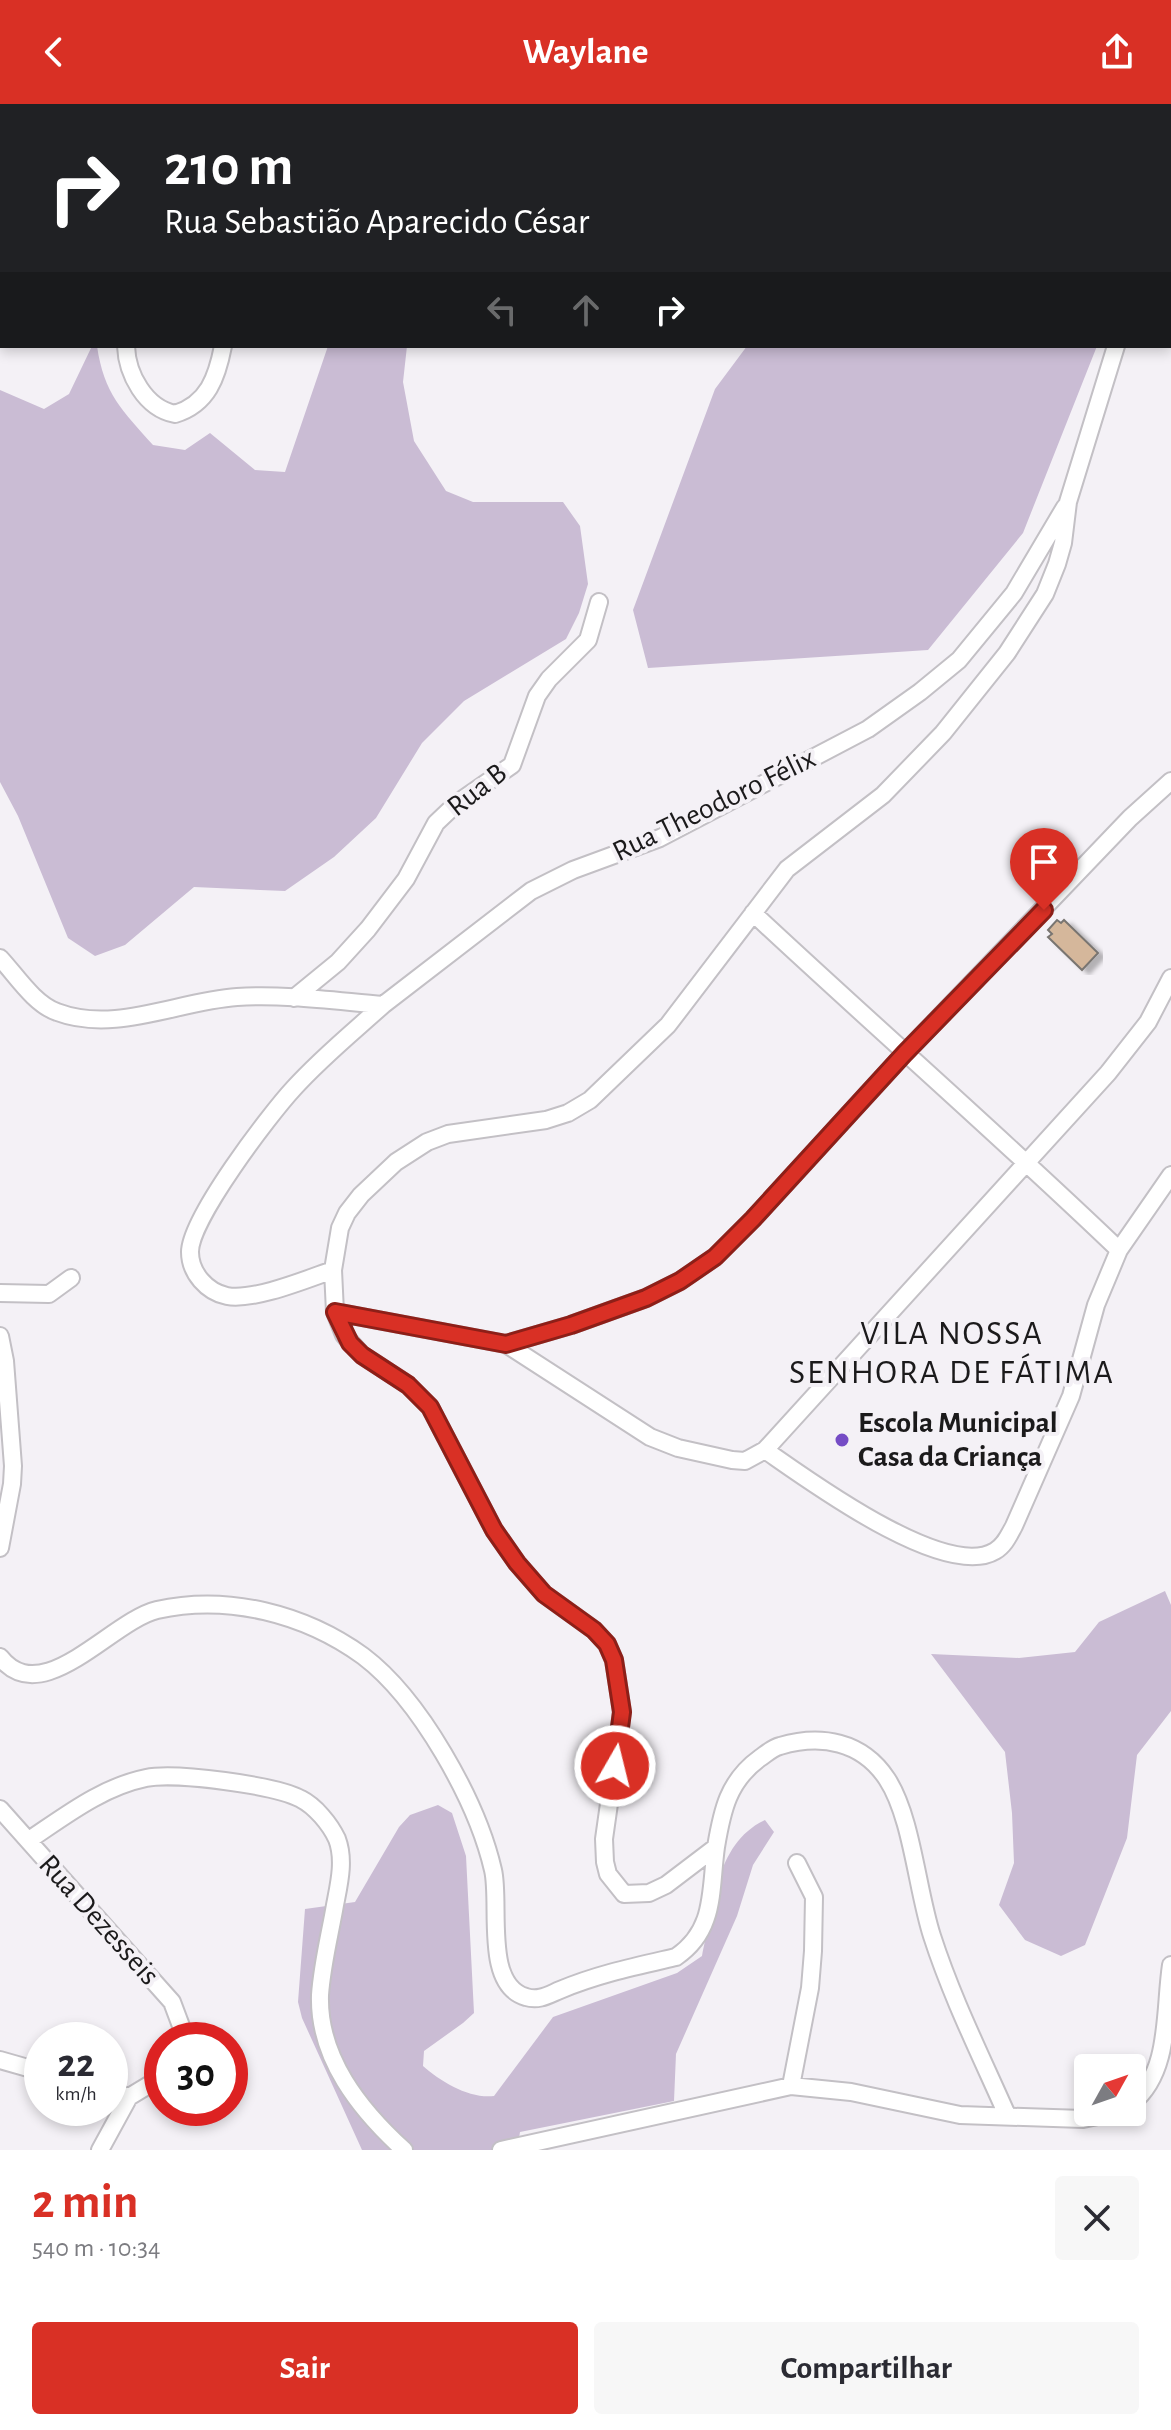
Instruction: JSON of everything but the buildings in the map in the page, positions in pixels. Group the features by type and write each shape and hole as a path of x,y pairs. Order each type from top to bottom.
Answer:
{"street":[{"path":"126,348 127,364 139,388 154,404 175,414 194,406 208,391 216,377 223,348"},
{"path":"716,1847 666,1885 649,1893 624,1894 608,1874 604,1839 622,1712 614,1660 607,1644 594,1630 544,1594 517,1563 494,1530 430,1407 408,1385 362,1355 350,1343 335,1312 333,1270 340,1228 361,1195 396,1162 427,1142 448,1134 546,1120 568,1113 590,1100 668,1025 787,869 883,795 943,733 1007,653 1045,594 1057,564 1068,502 1115,348"},
{"name":"Rua Theodoro Félix","path":"333,1270 277,1289 227,1296 201,1281 190,1252 196,1228 239,1157 312,1069 383,1005 531,891 573,870 660,838 868,729 920,692 959,660 996,617 1014,593 1068,502"},
{"name":"Rua B","path":"294,998 338,962 368,929 406,879 436,823 456,804 512,765 537,696 549,679 588,640 599,602"},
{"path":"506,1344 646,1298 680,1281 715,1257 1130,818 1171,781"},
{"path":"753,913 904,1054 1027,1162 1119,1250"},
{"path":"0,958 37,999 54,1012 83,1018 119,1018 235,997 383,1005"},
{"path":"335,1312 506,1344 650,1437 678,1448 745,1461 765,1450 1131,1046 1148,1022 1171,978"},
{"path":"765,1450 873,1523 935,1548 960,1554 982,1555 995,1551 1006,1542 1014,1526 1071,1396 1096,1305 1119,1250 1171,1175"},
{"path":"0,1293 49,1294 71,1278"},
{"path":"0,1336 5,1361 13,1466 0,1548"},
{"path":"0,1657 12,1670 27,1676 57,1669 139,1616 156,1610 209,1603 264,1610 318,1629 363,1656 389,1679 414,1709 453,1772 476,1817 494,1873 498,1958 504,1978 523,1997 538,1999 580,1982 676,1957 689,1948 700,1935 711,1905 722,1809 742,1772 776,1747 809,1739 839,1741 865,1755 887,1778 900,1806 931,1934 956,2001 1007,2115"},
{"path":"29,1840 107,1791 147,1778 184,1777 284,1792 303,1800 321,1815 337,1840 341,1867 320,1995 325,2038 349,2088 381,2129 404,2150"},
{"name":"Rua Dezesseis","path":"0,1809 172,2002 180,2022"},
{"path":"791,2086 810,1988 813,1951 814,1897 797,1863"},
{"path":"1146,2089 1159,2069 1164,2045 1171,1965"},
{"path":"0,2060 24,2067"},
{"path":"501,2150 791,2086 851,2092 960,2115 1074,2119"},
{"path":"100,2150 129,2097 144,2088"}],"shaded area":[{"path":"91,348 97,348 104,377 116,400 153,445 185,450 210,433 255,470 285,472 327,348 407,348 403,382 414,441 446,491 473,502 563,502 580,526 588,584 579,613 566,639 464,701 422,743 376,818 334,857 285,891 194,887 125,945 95,956 68,938 18,816 0,782 0,390 44,409 69,394"},
{"path":"746,348 1096,348 1023,533 928,650 648,668 633,610 715,389"},
{"path":"1165,1591 1171,1605 1171,1711 1137,1755 1127,1838 1085,1945 1061,1956 1025,1940 999,1905 1014,1863 1005,1752 931,1654 1019,1658 1075,1652 1099,1622"},
{"path":"438,1805 452,1813 466,1856 474,2013 424,2051 423,2066 456,2088 485,2096 494,2096 553,2017 677,1973 702,1956 714,1898 726,1861 748,1831 765,1820 774,1832 753,1865 737,1916 676,2054 674,2101 520,2132 517,2150 362,2150 302,2018 298,2002 305,1909 355,1902 399,1827 410,1815"}],"place":[{"name":"Escola Municipal Casa da Criança","path":"842,1440"}],"district":[{"name":"VILA NOSSA SENHORA DE FÁTIMA","path":"952,1354"}],"route":[{"path":"615,1766 622,1712 620,1686 607,1644 594,1630 544,1594 517,1563 494,1530 430,1407 408,1385 362,1355 344,1335 335,1312 506,1344 646,1298 680,1281 715,1257 753,1219 904,1054 1044,910"}]}
